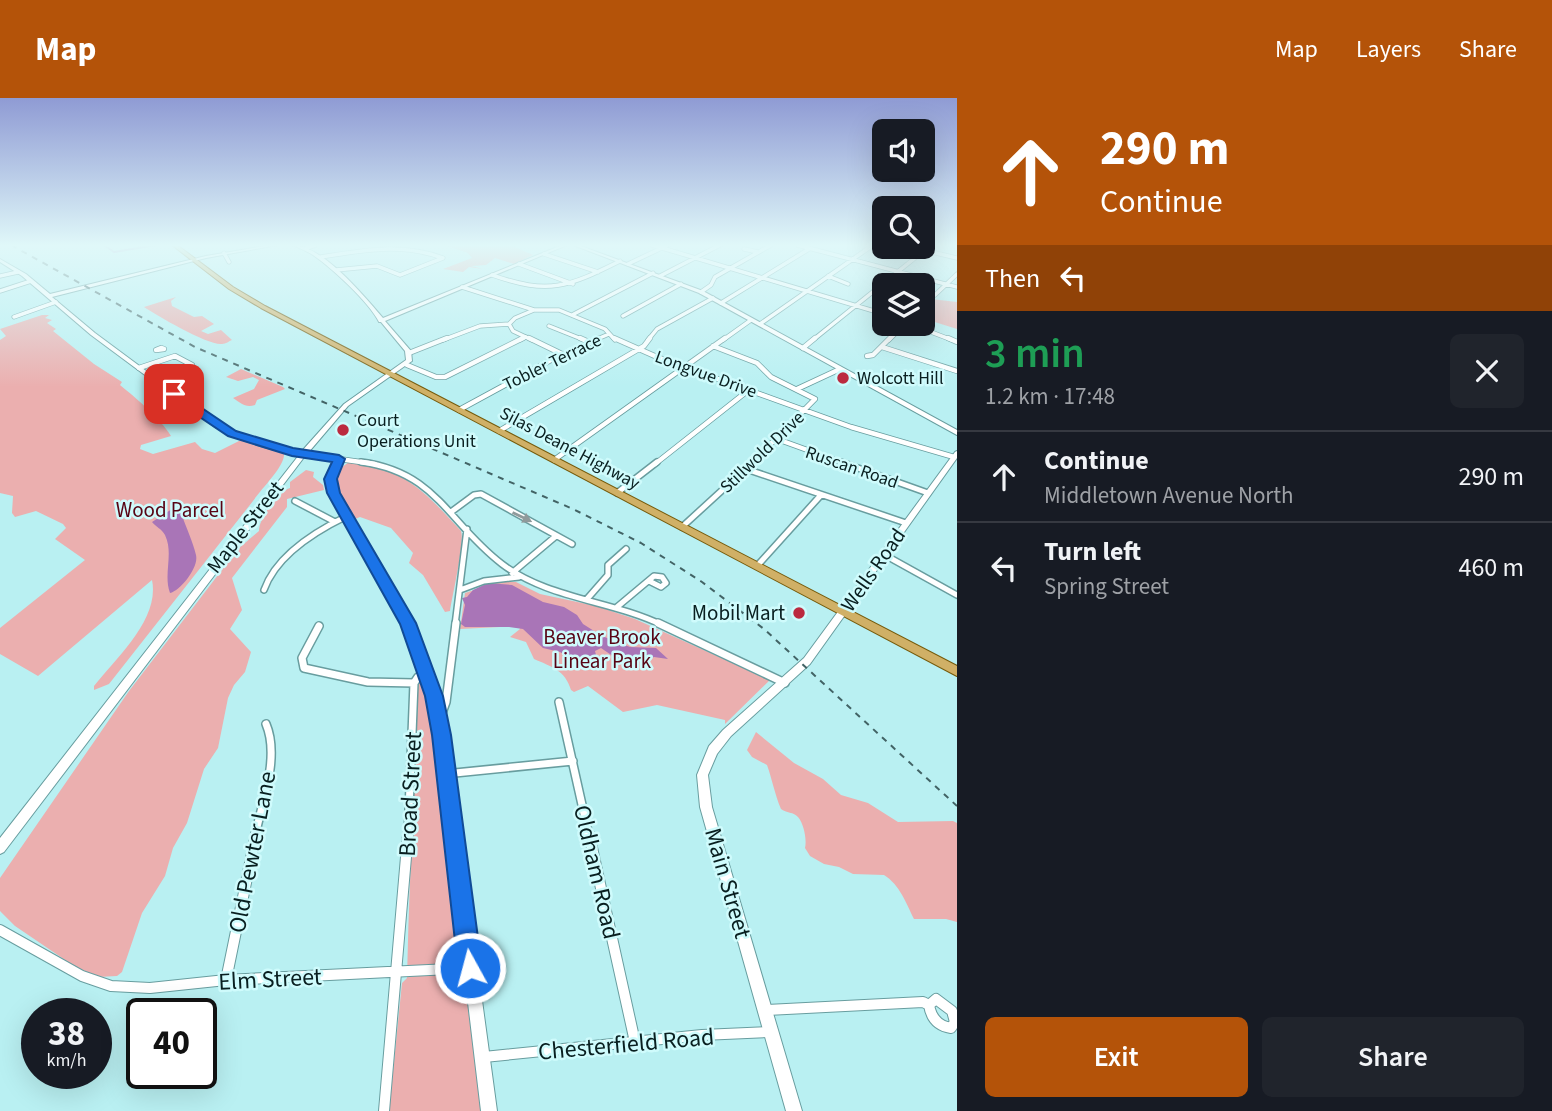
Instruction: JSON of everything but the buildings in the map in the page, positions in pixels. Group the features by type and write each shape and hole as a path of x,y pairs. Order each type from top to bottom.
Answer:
{"main road":[{"name":"Silas Deane Highway","path":"240,292 255,303 957,671"}],"street":[{"path":"45,292 139,368 224,430 303,454 374,463 402,471 423,484 519,577 552,591 617,607 670,628 785,683"},
{"path":"49,296 64,292"},
{"path":"355,292 409,353"},
{"path":"381,321 449,292"},
{"name":"Longvue Drive","path":"475,292 534,310 552,309 572,315 605,329 609,334 639,349 686,367 851,427 956,455"},
{"path":"572,315 616,292"},
{"path":"623,316 666,292"},
{"path":"702,292 957,433"},
{"path":"721,303 739,292"},
{"path":"760,324 805,292"},
{"path":"811,292 872,311"},
{"path":"935,295 938,292"},
{"path":"803,348 872,293"},
{"path":"499,431 649,343 656,329 712,298"},
{"path":"14,317 56,302"},
{"path":"409,353 477,327 509,324 515,318 534,310"},
{"path":"554,460 751,320"},
{"path":"509,324 511,330 564,355"},
{"path":"549,326 591,343"},
{"name":"Tobler Terrace","path":"458,410 609,334"},
{"path":"935,334 957,342"},
{"path":"867,356 873,355 893,336"},
{"path":"409,353 407,365 436,377 445,377 526,338"},
{"name":"Stillwold Drive","path":"682,527 777,439 815,398 771,377 757,363 713,346"},
{"path":"882,347 957,371"},
{"path":"163,350 192,365"},
{"path":"139,368 175,356"},
{"name":"Maple Street","path":"0,848 303,454 346,405 407,365"},
{"path":"797,389 813,379 840,369"},
{"path":"617,493 750,389"},
{"name":"Ruscan Road","path":"777,439 928,493"},
{"name":"Wells Road","path":"785,683 807,661 956,455"},
{"name":"Broad Street","path":"339,459 332,474 332,490 408,623 428,674 439,720 489,1111"},
{"path":"746,469 906,523"},
{"path":"451,512 474,495 481,494 572,544"},
{"path":"757,566 821,495"},
{"path":"295,501 335,522"},
{"path":"264,590 267,581 297,548 347,516"},
{"path":"439,720 446,702 467,529"},
{"path":"512,573 556,536"},
{"path":"587,599 608,575 608,565 626,549"},
{"path":"883,554 957,595"},
{"path":"460,590 484,581 519,577"},
{"path":"617,607 621,601 651,582"},
{"path":"318,626 302,658 304,668 368,682 414,683 418,677 428,674"},
{"name":"Broad Street","path":"384,1111 408,844 414,683"},
{"name":"Main Street","path":"785,683 720,741 709,757 702,775 706,807 794,1111"},
{"name":"Oldham Road","path":"559,702 635,1042"},
{"name":"Old Pewter Lane","path":"226,980 270,763 272,738 266,724"},
{"path":"446,774 573,761"},
{"name":"Elm Street","path":"0,930 82,976 111,986 150,988 226,980 470,968"},
{"path":"765,1011 923,1002 929,1005"},
{"name":"Chesterfield Road","path":"481,1058 702,1035 771,1032"}],"green space":[{"path":"176,297 171,301 172,306 194,317 202,316 214,324 201,331 208,334 221,330 232,340 222,344 206,340 144,307"},
{"path":"935,299 957,302 957,329 935,322"},
{"name":"Wood Parcel","path":"49,315 45,318 52,320 47,323 56,329 53,331 94,364 122,382 120,385 155,416 171,436 141,445 140,449 153,454 195,442 202,449 215,453 241,440 284,454 281,465 272,477 109,684 94,690 94,686 125,650 143,623 153,595 152,580 38,676 0,654 0,628 85,560 55,539 66,528 63,524 36,511 15,517 12,513 13,496 0,493 0,340 6,336 0,329"},
{"path":"241,369 285,389 257,400 255,405 243,404 233,398 254,389 259,380 253,377 238,381 226,377"},
{"path":"349,462 368,465 400,476 425,494 461,531 460,557 450,611 445,612 423,575 409,563 413,553 391,528 360,517 355,519 336,485 338,470"},
{"path":"306,470 314,472 313,477 323,485 324,490 287,499 287,507 232,578 242,610 230,629 251,652 245,672 228,698 218,748 204,769 187,823 173,848 165,876 142,913 122,972 117,976 98,977 74,966 15,926 0,911 0,878 129,691 238,549 259,531 270,505 290,488 290,482"},
{"name":"Beaver Brook Linear Park","path":"498,582 516,582 540,594 596,606 635,619 770,680 725,724 725,720 657,705 623,712 588,686 574,692 571,690 561,674 534,659 526,642 510,637 520,629 519,626 460,629 465,593"},
{"path":"422,680 430,695 443,763 462,953 458,962 459,977 465,983 481,1111 389,1111 402,983 407,978 418,684"},
{"path":"756,732 794,763 823,779 841,795 868,803 898,822 957,823 957,922 946,919 914,919 898,889 884,875 853,874 810,856 805,848 806,841 800,820 794,814 781,809 767,765 752,757 747,750"}],"shaded area":[{"path":"172,509 178,509 181,513 196,560 188,577 170,593 168,542 164,533 152,522"},
{"path":"488,583 512,585 543,602 564,607 602,636 630,647 656,648 668,659 654,657 645,661 630,657 626,665 601,648 595,651 597,659 585,666 560,652 543,648 523,629 465,627 461,624 465,605 462,598"}],"railway":[{"path":"96,292 195,347 573,509 641,543 702,582 764,629 957,806"}],"place":[{"name":"Wolcott Hill","path":"843,378"},
{"name":"Court Operations Unit","path":"343,430"},
{"name":"Mobil Mart","path":"799,613"}],"route":[{"path":"174,394 232,434 292,452 339,459 331,479 333,493 408,623 434,696 470,968"}]}
